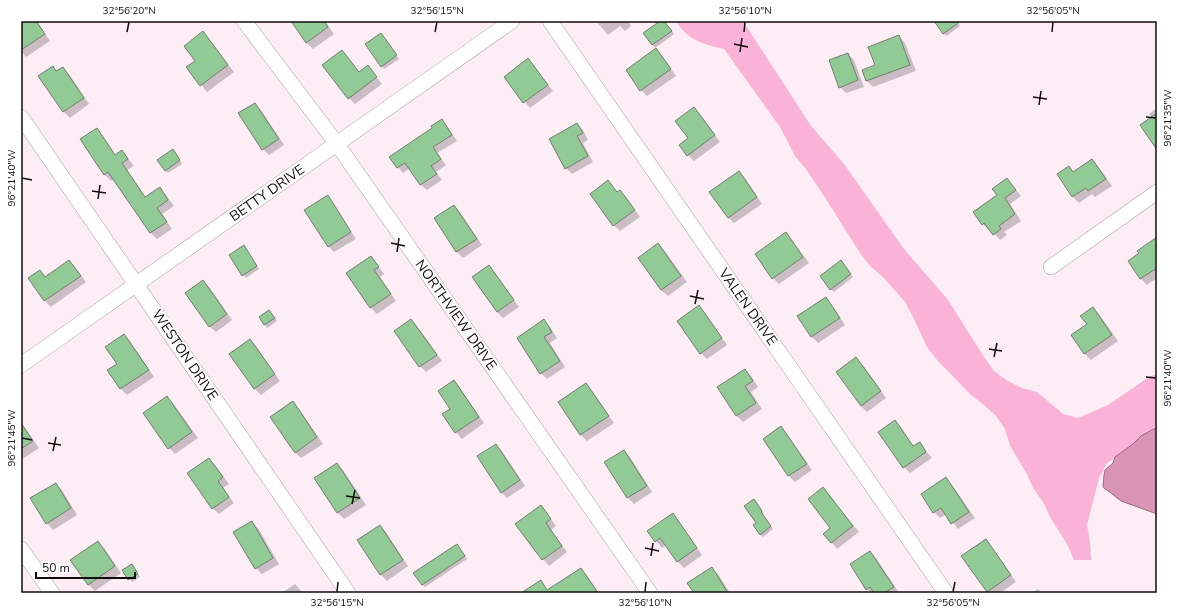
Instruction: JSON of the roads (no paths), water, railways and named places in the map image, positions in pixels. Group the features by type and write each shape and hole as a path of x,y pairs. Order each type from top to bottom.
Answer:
{"street":[{"name":"NORTHVIEW DRIVE","path":"244,21 337,144 650,593"},
{"name":"BETTY DRIVE","path":"21,365 512,21"},
{"name":"VALEN DRIVE","path":"550,21 946,593"},
{"name":"WESTON DRIVE","path":"21,116 348,593"},
{"path":"1050,267 1157,192"},
{"path":"21,549 52,593"}]}
